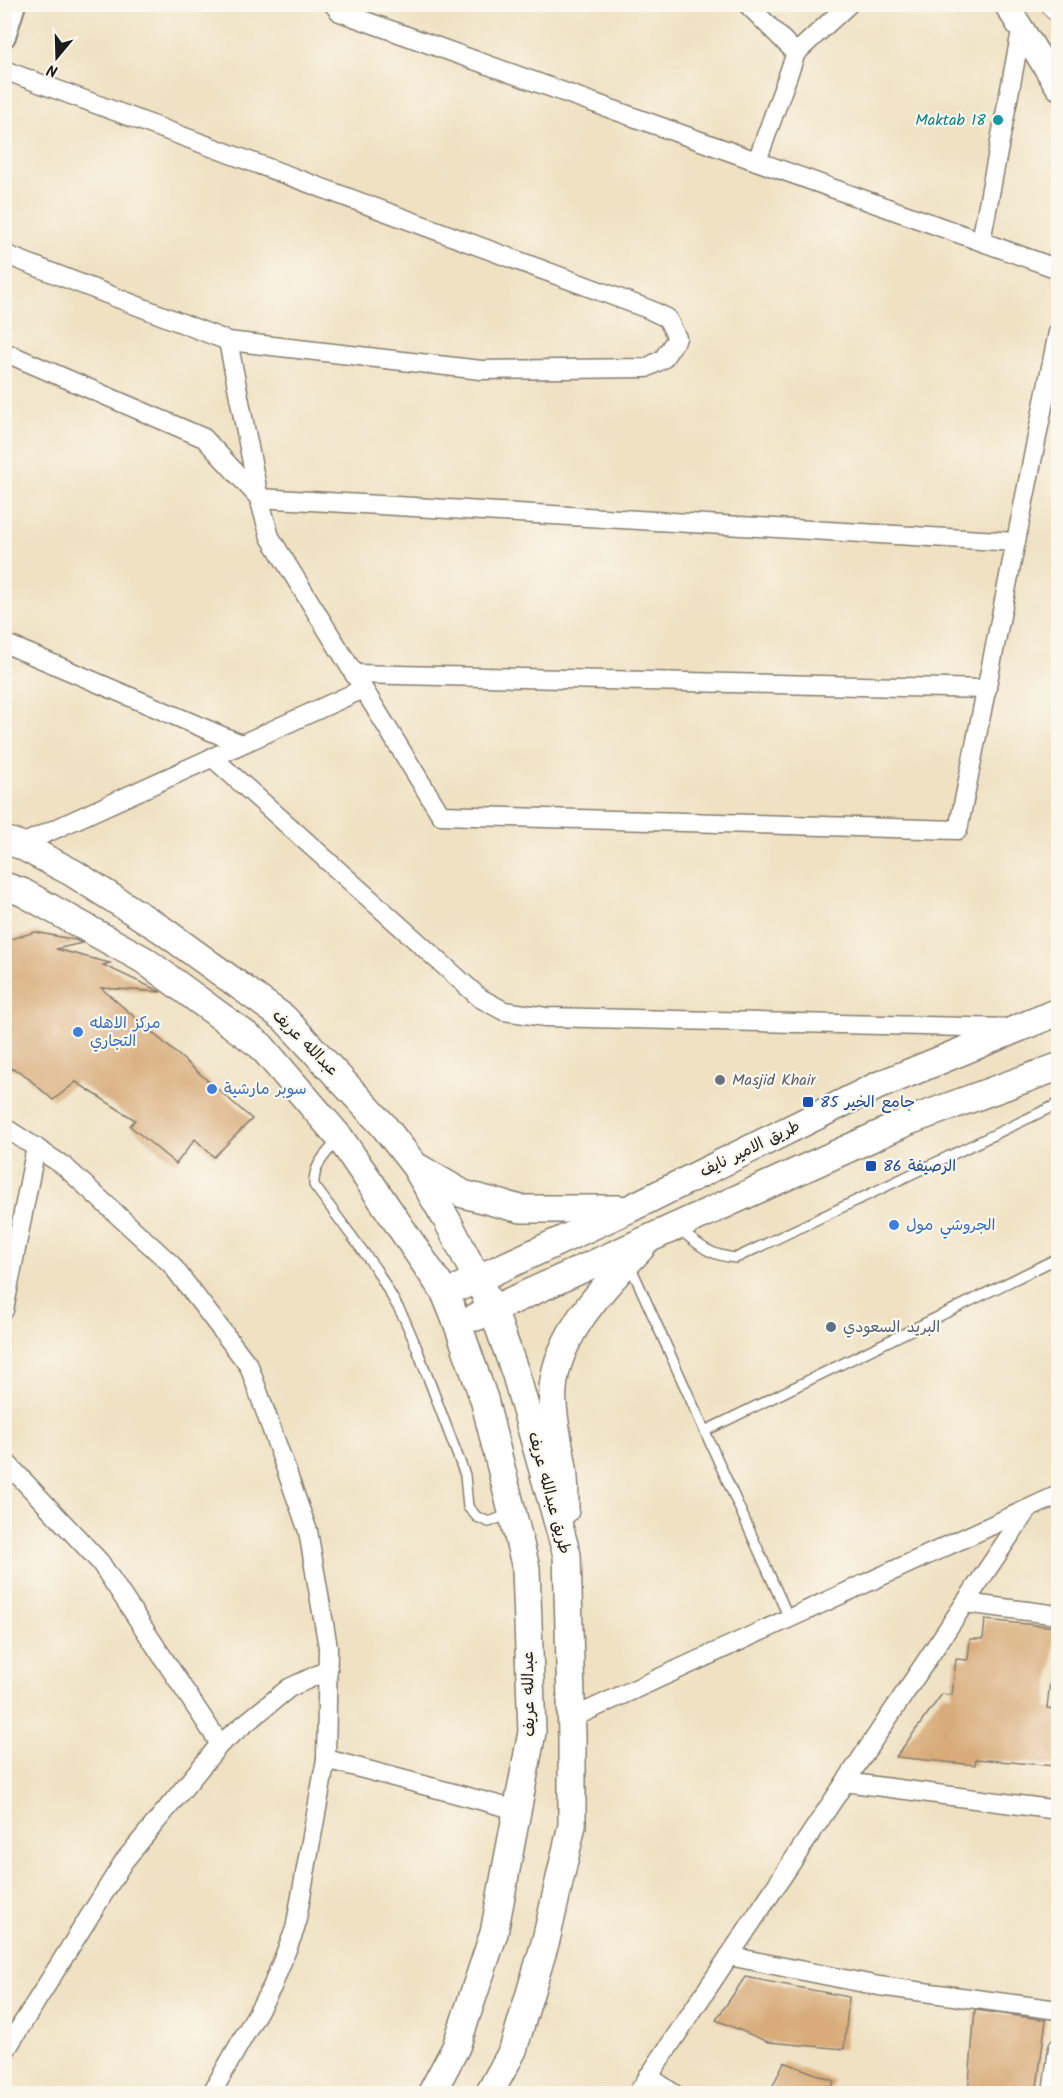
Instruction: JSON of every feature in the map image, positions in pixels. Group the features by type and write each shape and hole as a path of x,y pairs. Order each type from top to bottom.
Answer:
{"main road":[{"path":"1006,4 1059,87"},
{"name":"عبدالله عريف","path":"12,843 73,873 161,929 284,1018 383,1125 415,1166 448,1222 493,1310"},
{"name":"عبدالله عريف","path":"4,886 22,892 144,960 261,1046 340,1138 445,1293"},
{"name":"طريق الامير نايف","path":"445,1293 629,1209 877,1086 1059,1012"},
{"path":"445,1293 458,1324 909,1121 1059,1067"},
{"path":"415,1166 463,1194 521,1209 629,1209"},
{"path":"567,1555 564,1472 552,1403 555,1371 576,1323 650,1238"},
{"name":"طريق عبدالله عريف","path":"493,1310 516,1375 567,1555 572,1718"},
{"name":"عبدالله عريف","path":"431,2094 456,2047 494,1933 532,1732 526,1568 484,1399 458,1324"},
{"path":"489,2094 513,2050 546,1940 572,1825 572,1718"}],"street":[{"path":"4,36 14,4"},
{"path":"333,4 339,12 1059,269"},
{"path":"747,4 796,53"},
{"path":"757,161 796,53 849,4"},
{"path":"981,241 1022,26"},
{"path":"4,70 648,309 667,318 677,338 663,359 646,368 481,370 228,341 4,254"},
{"path":"228,341 259,498 270,537 441,815 958,830 1059,332"},
{"path":"4,352 204,438 259,498 1016,542"},
{"path":"4,643 241,744"},
{"path":"12,843 241,744 358,681 987,689"},
{"path":"212,757 480,998 504,1011 546,1017 1019,1028"},
{"path":"4,1127 64,1166 171,1264 249,1366 308,1532 328,1647 326,1759 295,1929 272,1987 212,2094"},
{"path":"4,1310 36,1147"},
{"path":"4,1460 100,1562 220,1744"},
{"path":"572,1718 1059,1495"},
{"path":"637,2094 1027,1509"},
{"path":"965,1603 1059,1615"},
{"path":"4,2053 124,1861 220,1744 289,1688 328,1670"},
{"path":"326,1759 517,1810"},
{"path":"845,1782 1059,1810"},
{"path":"729,1956 879,1986 1059,2010"},
{"path":"1052,2094 1059,2048"},
{"path":"648,2076 674,2094"}],"lane":[{"path":"675,1226 708,1252 736,1258 1059,1104"},
{"path":"340,1138 317,1165 314,1185 376,1269 404,1318 465,1475 468,1507 477,1517 489,1522 512,1513"},
{"path":"705,1431 1059,1258"},
{"path":"628,1261 789,1618"}],"building":[{"name":"مركز الاهله التجاري","path":"35,932 76,940 82,943 56,949 110,963 103,965 161,992 101,988 252,1119 214,1157 195,1139 176,1164 130,1126 135,1120 76,1082 53,1100 21,1072 4,1066 4,941"},
{"path":"985,1620 1056,1627 1047,1708 1059,1710 1055,1766 976,1759 975,1765 896,1757 942,1694 952,1695 956,1659 968,1660 970,1639 983,1639"},
{"path":"745,1977 849,1997 844,2049 768,2042 716,2020"},
{"path":"975,2010 1046,2020 1036,2094 968,2094"},
{"path":"784,2062 834,2081 829,2094 769,2094"}],"place":[{"name":"Maktab 18","path":"998,120"},
{"name":"مركز الاهله التجاري","path":"78,1032"},
{"name":"Masjid Khair","path":"720,1080"},
{"name":"سوبر مارشية","path":"212,1089"},
{"name":"جامع الخير 85","path":"808,1102"},
{"name":"الرصيفة 86","path":"871,1166"},
{"name":"الجروشي مول","path":"894,1225"},
{"name":"البريد السعودي","path":"831,1327"}]}
